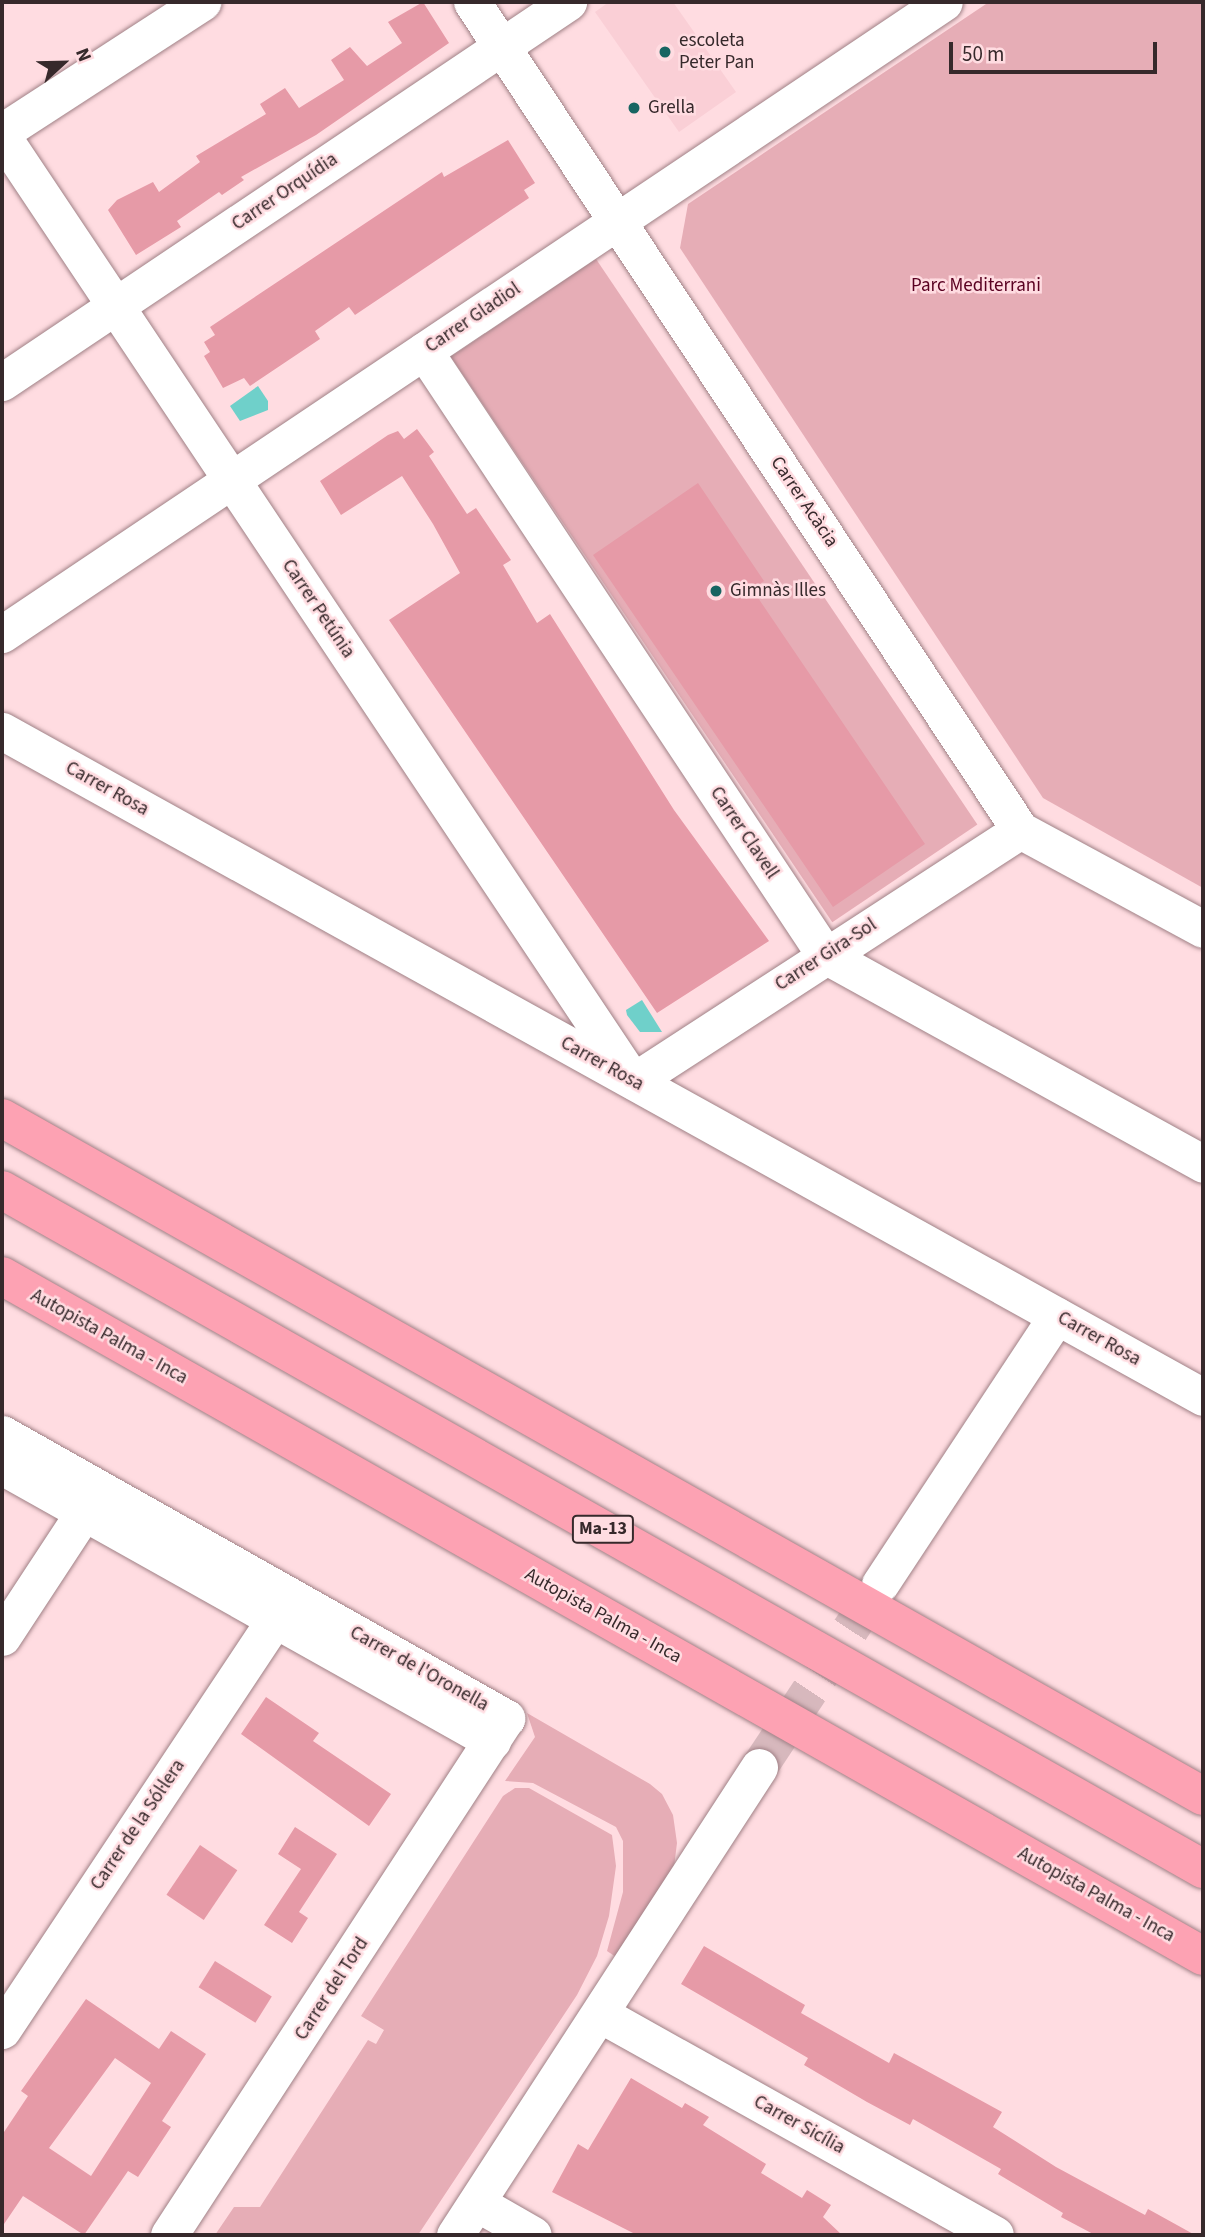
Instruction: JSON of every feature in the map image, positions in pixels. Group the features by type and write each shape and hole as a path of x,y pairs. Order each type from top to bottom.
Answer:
{"highway":[{"path":"2,1118 1203,1796"},
{"name":"Ma-13","path":"2,1190 1203,1868"},
{"name":"Autopista Palma - Inca","path":"2,1276 1203,1956"}],"street":[{"path":"2,134 202,2"},
{"name":"Carrer Acàcia","path":"472,2 1020,830 1203,929"},
{"name":"Carrer Orquídia","path":"2,382 568,2"},
{"name":"Carrer Gladiol","path":"2,634 944,2"},
{"name":"Carrer Petúnia","path":"2,134 634,1082"},
{"name":"Carrer Clavell","path":"424,351 825,955 1203,1164"},
{"name":"Carrer Rosa","path":"2,731 1203,1397"},
{"name":"Carrer Gira-Sol","path":"634,1082 1020,830"},
{"path":"880,1584 1058,1316"},
{"name":"Carrer de l'Oronella","path":"2,1434 506,1718 492,1741 2,1466"},
{"path":"2,1637 84,1512"},
{"name":"Carrer de la Sól·lera","path":"2,2030 275,1619"},
{"name":"Carrer del Tord","path":"169,2235 492,1741"},
{"path":"455,2235 602,2015 759,1768"},
{"name":"Carrer Sicília","path":"602,2015 995,2235"},
{"path":"477,2203 533,2235"}],"shaded area":[{"name":"escoleta Peter Pan","path":"609,2 673,2 736,92 679,132 595,12"}],"green space":[{"name":"Parc Mediterrani","path":"989,2 1203,2 1203,888 1043,798 680,248 688,204"},
{"name":"Gimnàs Illes","path":"596,259 977,824 832,922 451,357"},
{"path":"527,1713 650,1784 662,1794 673,1815 677,1843 674,1867 616,1957 607,1951 623,1892 623,1841 616,1827 533,1783 505,1781 535,1737"},
{"path":"515,1788 529,1788 612,1835 616,1866 609,1916 597,1956 577,1995 418,2235 215,2235 234,2207 260,2207 368,2040 376,2044 384,2030 361,2016 503,1796"}],"water":[{"path":"258,386 268,401 268,410 240,421 230,406"},
{"path":"642,1000 662,1032 640,1032 627,1015 626,1010"}],"building":[{"path":"423,2 449,43 316,135 241,177 244,180 222,195 219,192 177,221 181,227 136,255 108,210 117,200 153,182 159,192 200,162 196,156 266,114 260,104 285,88 299,108 344,80 331,60 350,47 367,66 402,43 388,22"},
{"path":"508,140 535,183 524,190 529,198 355,315 349,307 315,331 320,339 250,386 244,378 223,388 204,356 210,352 204,342 215,335 210,327 442,172 444,177"},
{"path":"417,429 434,452 429,456 467,514 476,508 511,560 503,565 537,623 550,614 674,810 769,941 657,1013 389,620 460,573 433,524 402,476 341,515 320,481 388,435 398,431 404,439"},
{"path":"698,483 764,581 752,589 925,844 833,907 593,555"},
{"path":"266,1697 319,1733 313,1741 391,1794 369,1826 241,1734"},
{"path":"295,1827 337,1854 299,1912 308,1918 292,1943 264,1925 301,1869 278,1854"},
{"path":"200,1845 237,1870 204,1920 166,1895"},
{"path":"704,1946 805,2005 801,2013 889,2063 894,2053 1002,2112 993,2127 1056,2167 1145,2215 1148,2209 1195,2235 1095,2235 1061,2217 1063,2213 998,2174 1001,2169 913,2119 910,2125 867,2102 804,2065 808,2058 681,1984"},
{"path":"215,1961 272,1997 255,2023 199,1987"},
{"path":"86,1999 159,2049 171,2031 206,2054 162,2121 171,2127 138,2177 128,2171 84,2235 23,2196 2,2227 2,2135 28,2096 21,2091","holes":["115,2058 151,2083 91,2176 49,2148"]},
{"path":"631,2078 682,2108 685,2103 709,2117 703,2125 766,2164 761,2173 802,2198 807,2190 831,2205 823,2217 842,2235 637,2235 552,2192 578,2144 588,2150"}],"tunnel":[{"path":"759,1767 880,1584"}],"place":[{"name":"escoleta Peter Pan","path":"665,52"},
{"name":"Grella","path":"634,108"},
{"name":"Gimnàs Illes","path":"716,591"}]}
